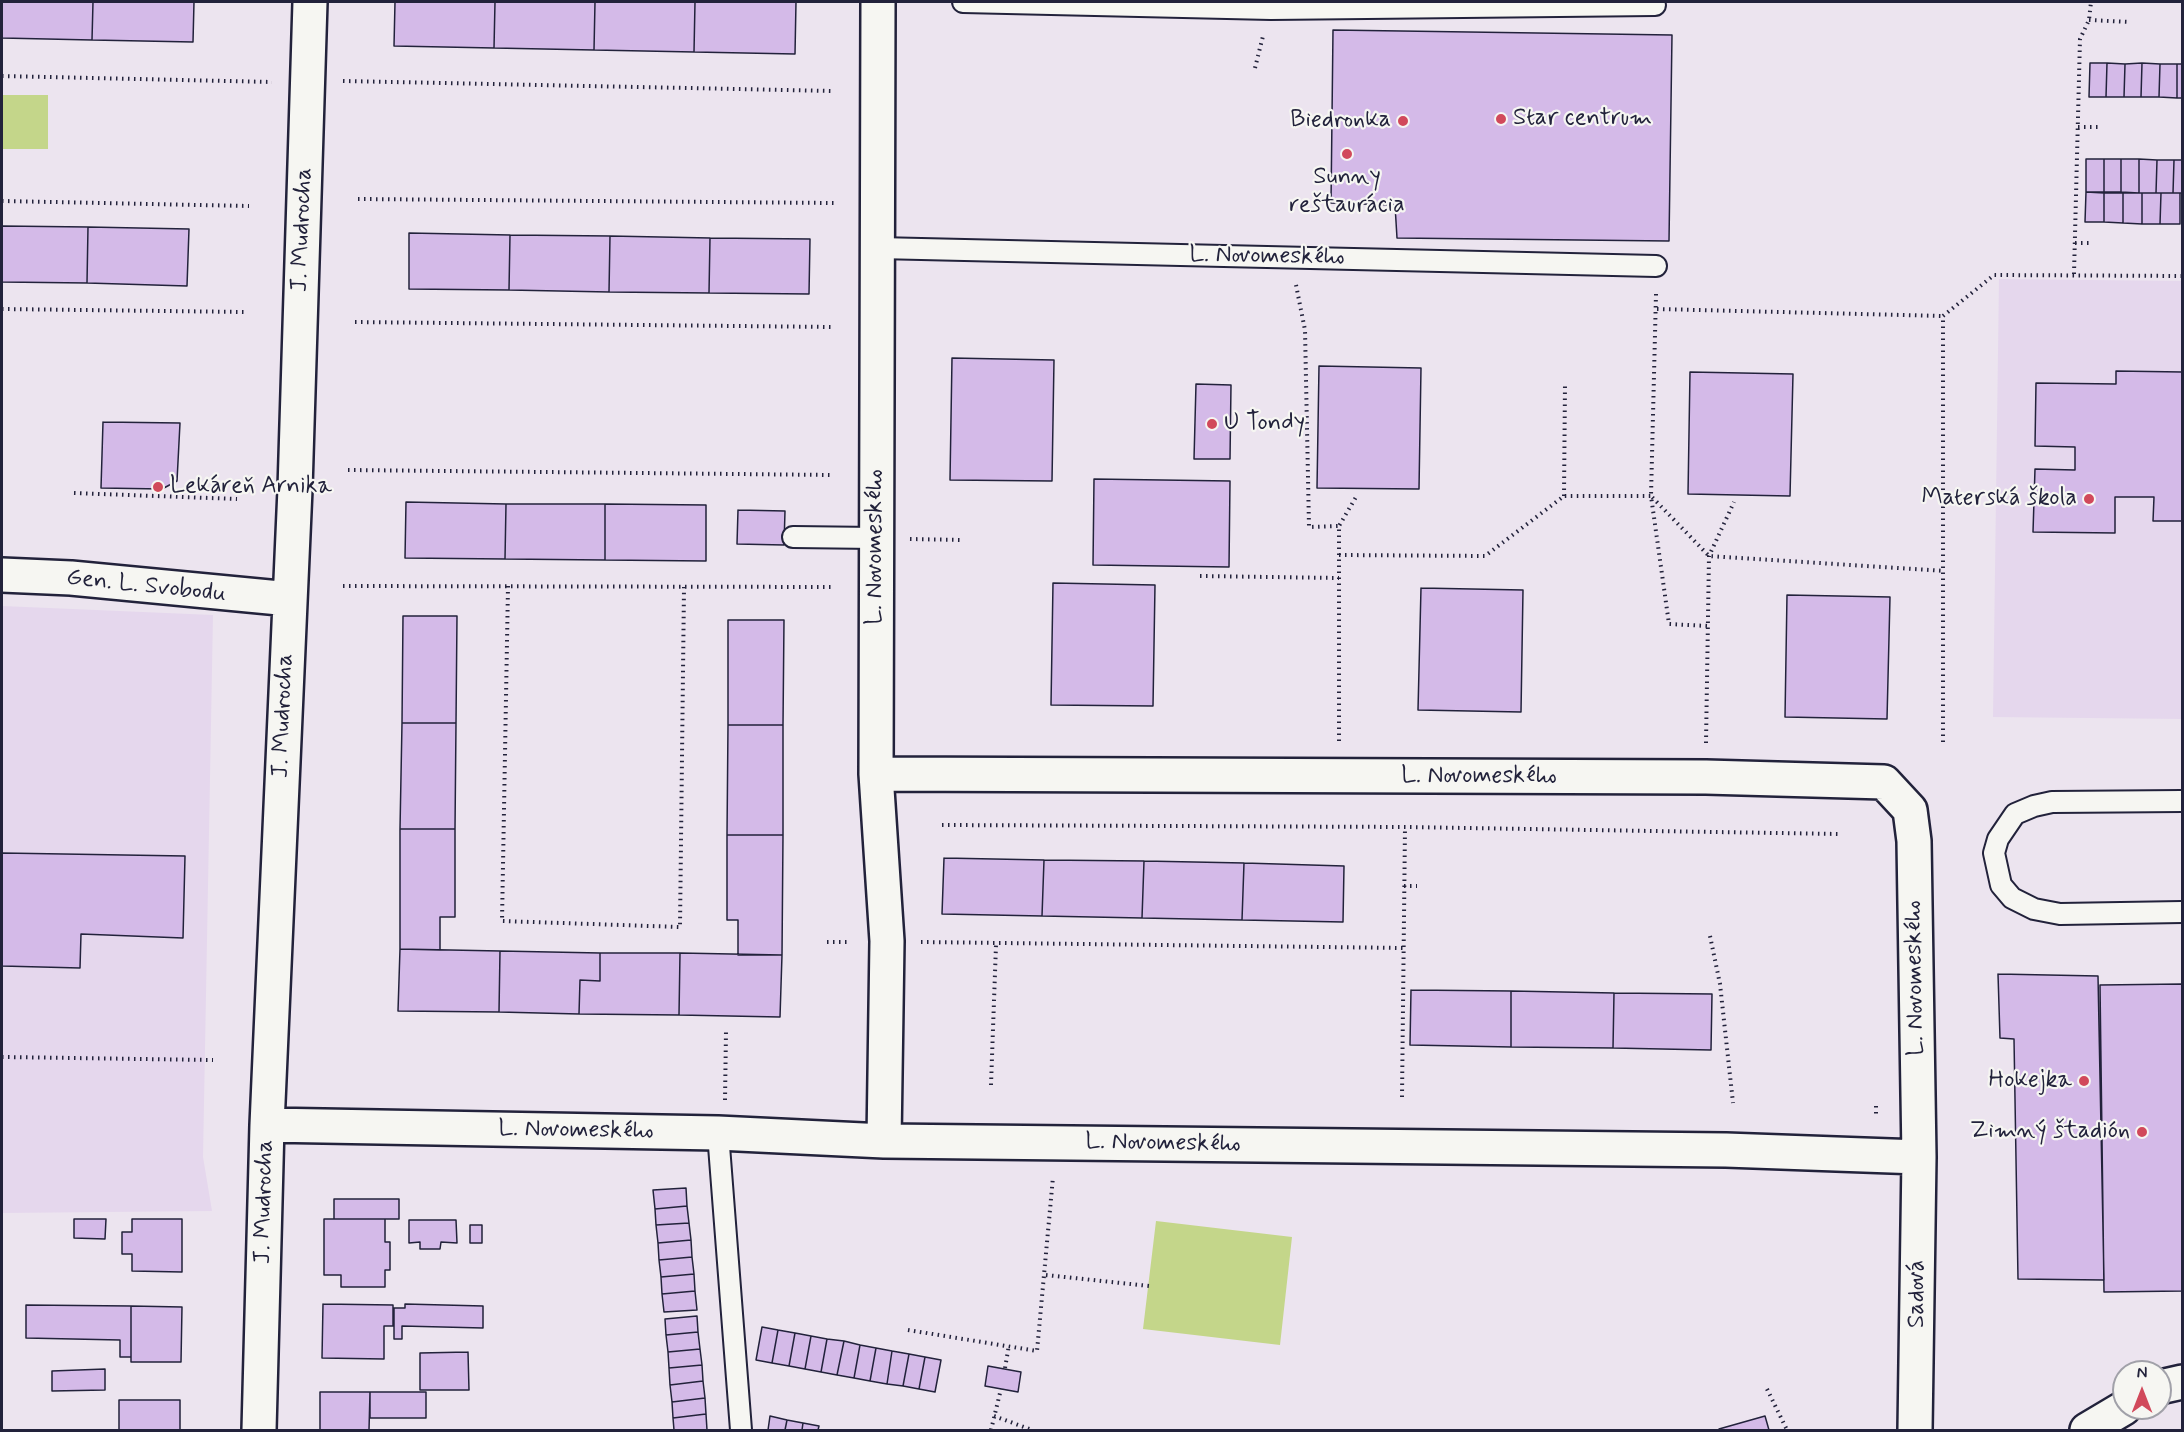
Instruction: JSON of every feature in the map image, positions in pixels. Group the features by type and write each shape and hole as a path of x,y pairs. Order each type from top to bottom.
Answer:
{"street":[{"name":"J. Mudrocha","path":"259,1431 267,1125 290,599 310,2"},
{"name":"L. Novomeského","path":"878,2 876,774 887,941 884,1141"},
{"name":"Gen. L. Svobodu","path":"2,575 71,578 290,599"},
{"name":"L. Novomeského","path":"267,1125 718,1133 884,1141 1726,1150 1919,1157 1914,841 1911,810 1884,782 1706,777 876,774"},
{"name":"Sadová","path":"1915,1431 1919,1157"},
{"path":"2087,1431 2112,1415"}],"lane":[{"path":"963,2 1271,9 1655,5"},
{"name":"L. Novomeského","path":"879,248 1656,266"},
{"path":"793,537 876,538"},
{"path":"2182,801 2052,802 2034,806 2015,813 1998,839 1994,853 2001,885 2013,898 2034,909 2070,914 2182,912"},
{"path":"718,1133 741,1431"}],"path":[{"path":"2074,274 2080,39 2089,20 2091,2"},
{"path":"2089,20 2130,22"},
{"path":"2,75 256,82"},
{"path":"361,81 834,91"},
{"path":"2078,127 2099,127"},
{"path":"358,199 834,203"},
{"path":"2,201 249,206"},
{"path":"2076,243 2092,243"},
{"path":"1291,257 1305,330 1308,527 1339,526"},
{"path":"1656,266 1657,309 1651,496 1669,624 1708,626"},
{"path":"1657,309 1943,316 1994,274 2182,276"},
{"path":"2,309 245,312"},
{"path":"1943,316 1945,571 1943,742"},
{"path":"355,322 833,327"},
{"path":"1564,496 1565,384"},
{"path":"348,470 833,475"},
{"path":"74,493 237,499"},
{"path":"1339,555 1485,556 1564,496 1651,496 1709,556 1945,571"},
{"path":"1339,777 1339,526 1356,497"},
{"path":"1706,777 1709,556 1734,502"},
{"path":"876,538 961,540"},
{"path":"1200,576 1339,578"},
{"path":"343,586 833,587"},
{"path":"508,586 502,921 680,927 684,587"},
{"path":"942,825 1405,827 1839,834"},
{"path":"1402,1096 1405,827"},
{"path":"1404,886 1418,886"},
{"path":"1710,936 1720,984 1733,1103"},
{"path":"827,942 1404,948"},
{"path":"992,1085 996,945"},
{"path":"718,1133 725,1115 726,1031"},
{"path":"2,1057 213,1060"},
{"path":"1875,1106 1875,1116"},
{"path":"908,1330 1037,1351 1046,1275 1055,1143"},
{"path":"1046,1275 1149,1286"},
{"path":"1005,1368 1009,1345"},
{"path":"991,1431 1001,1389"},
{"path":"1767,1389 1787,1431"},
{"path":"994,1416 1032,1431"}],"shaded area":[{"name":"Materská škola","path":"1999,279 2182,281 2182,719 1993,717"},
{"path":"2,606 213,615 203,1157 212,1211 2,1213"}],"green space":[{"path":"2,95 48,95 48,149 2,149"},
{"path":"1156,1221 1292,1237 1280,1345 1143,1329"}],"building":[{"path":"2,2 93,2 92,40 2,38"},
{"path":"93,2 194,2 193,42 92,40"},
{"path":"395,2 495,2 494,48 394,46"},
{"path":"495,2 595,2 594,50 494,48"},
{"path":"595,2 695,2 694,52 594,50"},
{"path":"695,2 796,2 795,54 694,52"},
{"name":"Star centrum","path":"1333,30 1672,35 1669,241 1397,238 1395,205 1331,203"},
{"path":"2090,63 2107,63 2106,97 2089,97"},
{"path":"2107,63 2125,64 2124,97 2106,97"},
{"path":"2142,63 2160,64 2159,97 2141,97"},
{"path":"2142,63 2141,97 2124,97 2125,64"},
{"path":"2160,64 2177,64 2177,98 2159,97"},
{"path":"2177,64 2182,64 2182,98 2177,98"},
{"path":"2086,159 2104,159 2104,192 2086,192"},
{"path":"2104,159 2121,159 2121,192 2104,192"},
{"path":"2121,159 2139,159 2139,193 2121,192"},
{"path":"2139,159 2157,160 2156,193 2139,193"},
{"path":"2157,160 2174,160 2173,193 2156,193"},
{"path":"2174,160 2182,160 2182,193 2173,193"},
{"path":"2086,192 2104,193 2104,222 2085,222"},
{"path":"2104,193 2123,193 2123,223 2104,222"},
{"path":"2123,193 2142,193 2142,224 2123,223"},
{"path":"2142,193 2161,193 2160,224 2142,224"},
{"path":"2161,193 2180,193 2180,224 2160,224"},
{"path":"2,226 88,227 87,283 2,282"},
{"path":"88,227 189,229 187,286 87,283"},
{"path":"409,233 510,235 509,290 409,289"},
{"path":"510,235 610,236 609,292 509,290"},
{"path":"610,236 710,238 709,293 609,292"},
{"path":"710,238 810,239 809,294 709,293"},
{"path":"952,358 1054,360 1052,481 950,480"},
{"path":"1319,366 1421,368 1419,489 1317,488"},
{"path":"2116,371 2182,372 2182,521 2153,521 2154,497 2115,497 2115,533 2033,532 2035,469 2075,470 2075,447 2035,446 2036,383 2116,384"},
{"path":"1690,372 1793,374 1790,496 1688,494"},
{"path":"1196,384 1231,385 1230,459 1194,459"},
{"path":"103,422 180,423 177,481 162,489 101,488"},
{"path":"1094,479 1230,481 1229,567 1093,565"},
{"path":"406,502 506,504 505,559 405,558"},
{"path":"506,504 605,504 605,560 505,559"},
{"path":"605,504 706,505 706,561 605,560"},
{"path":"738,510 785,511 784,545 737,544"},
{"path":"1053,583 1155,585 1153,706 1051,705"},
{"path":"1421,588 1523,590 1521,712 1418,710"},
{"path":"1787,595 1890,597 1887,719 1785,717"},
{"path":"403,616 457,616 456,723 402,723"},
{"path":"728,620 784,620 783,725 728,725"},
{"path":"402,723 456,723 455,829 400,829"},
{"path":"728,725 783,725 783,835 727,835"},
{"path":"400,829 455,829 455,917 440,917 440,950 400,949"},
{"path":"727,835 783,835 782,955 738,955 738,920 727,920"},
{"path":"2,853 185,856 183,938 81,934 80,968 2,966"},
{"path":"944,858 1044,860 1042,916 942,914"},
{"path":"1044,860 1144,861 1142,918 1042,916"},
{"path":"1144,861 1244,863 1242,920 1142,918"},
{"path":"1244,863 1344,866 1343,922 1242,920"},
{"path":"400,949 500,951 499,1012 398,1011"},
{"path":"500,951 600,953 600,981 580,980 579,1014 499,1012"},
{"path":"600,953 680,953 679,1015 579,1014 580,980 600,981"},
{"path":"680,953 782,955 780,1017 679,1015"},
{"path":"1998,974 2098,976 2104,1280 2018,1279 2014,1039 2000,1038"},
{"name":"Zimný štadión","path":"2182,984 2182,1291 2104,1292 2100,985"},
{"path":"1411,990 1511,991 1511,1047 1410,1045"},
{"path":"1511,991 1614,993 1613,1048 1511,1047"},
{"path":"1614,993 1712,994 1711,1050 1613,1048"},
{"path":"686,1188 687,1206 655,1209 653,1190"},
{"path":"334,1199 399,1199 399,1219 334,1219"},
{"path":"687,1206 689,1223 656,1225 655,1209"},
{"path":"74,1219 106,1219 105,1239 74,1238"},
{"path":"132,1219 182,1219 182,1272 132,1271 132,1254 122,1254 122,1232 132,1232"},
{"path":"324,1219 385,1219 385,1242 390,1242 390,1270 385,1270 385,1287 341,1287 341,1275 324,1275"},
{"path":"409,1220 456,1220 457,1243 441,1242 440,1249 420,1249 420,1242 409,1243"},
{"path":"689,1223 691,1240 658,1243 656,1225"},
{"path":"470,1225 482,1225 482,1243 470,1243"},
{"path":"691,1240 692,1257 659,1260 658,1243"},
{"path":"692,1257 694,1274 661,1277 659,1260"},
{"path":"694,1274 695,1291 662,1294 661,1277"},
{"path":"695,1291 697,1310 664,1312 662,1294"},
{"path":"323,1304 393,1305 393,1326 384,1326 384,1359 322,1358"},
{"path":"405,1304 483,1306 483,1328 402,1326 402,1339 394,1339 394,1308 405,1308"},
{"path":"26,1305 131,1306 131,1357 120,1357 120,1340 26,1338"},
{"path":"131,1306 182,1307 181,1362 131,1362"},
{"path":"697,1316 698,1332 666,1335 665,1319"},
{"path":"762,1327 778,1330 772,1363 756,1360"},
{"path":"778,1330 795,1333 789,1366 772,1363"},
{"path":"698,1332 700,1349 668,1352 666,1335"},
{"path":"795,1333 811,1336 805,1369 789,1366"},
{"path":"811,1336 827,1339 821,1372 805,1369"},
{"path":"827,1339 844,1341 837,1375 821,1372"},
{"path":"844,1341 860,1345 854,1378 837,1375"},
{"path":"860,1345 876,1348 870,1381 854,1378"},
{"path":"876,1348 892,1351 887,1384 870,1381"},
{"path":"700,1349 702,1365 669,1368 668,1352"},
{"path":"892,1351 909,1354 903,1386 887,1384"},
{"path":"468,1352 469,1390 420,1390 420,1353"},
{"path":"909,1354 925,1357 919,1389 903,1386"},
{"path":"925,1357 941,1360 935,1392 919,1389"},
{"path":"702,1365 703,1381 670,1385 669,1368"},
{"path":"988,1366 1021,1372 1018,1392 985,1386"},
{"path":"105,1369 105,1390 52,1391 52,1371"},
{"path":"703,1381 705,1398 672,1402 670,1385"},
{"path":"320,1392 370,1392 369,1430 320,1430"},
{"path":"370,1392 426,1392 426,1418 370,1418"},
{"path":"705,1398 706,1414 673,1418 672,1402"},
{"path":"119,1400 180,1400 180,1430 119,1430"},
{"path":"706,1414 707,1430 674,1430 673,1418"},
{"path":"770,1416 787,1420 785,1430 768,1430"},
{"path":"1765,1416 1769,1430 1719,1429"},
{"path":"787,1420 803,1423 802,1430 785,1430"},
{"path":"803,1423 819,1426 818,1430 802,1430"}],"place":[{"name":"Star centrum","path":"1501,119"},
{"name":"Biedronka","path":"1403,121"},
{"name":"Sunny reštaurácia","path":"1347,154"},
{"name":"U Tondy","path":"1212,424"},
{"name":"Lekáreň Arnika","path":"158,487"},
{"name":"Materská škola","path":"2089,499"},
{"name":"Hokejka","path":"2084,1081"},
{"name":"Zimný štadión","path":"2142,1132"}]}
